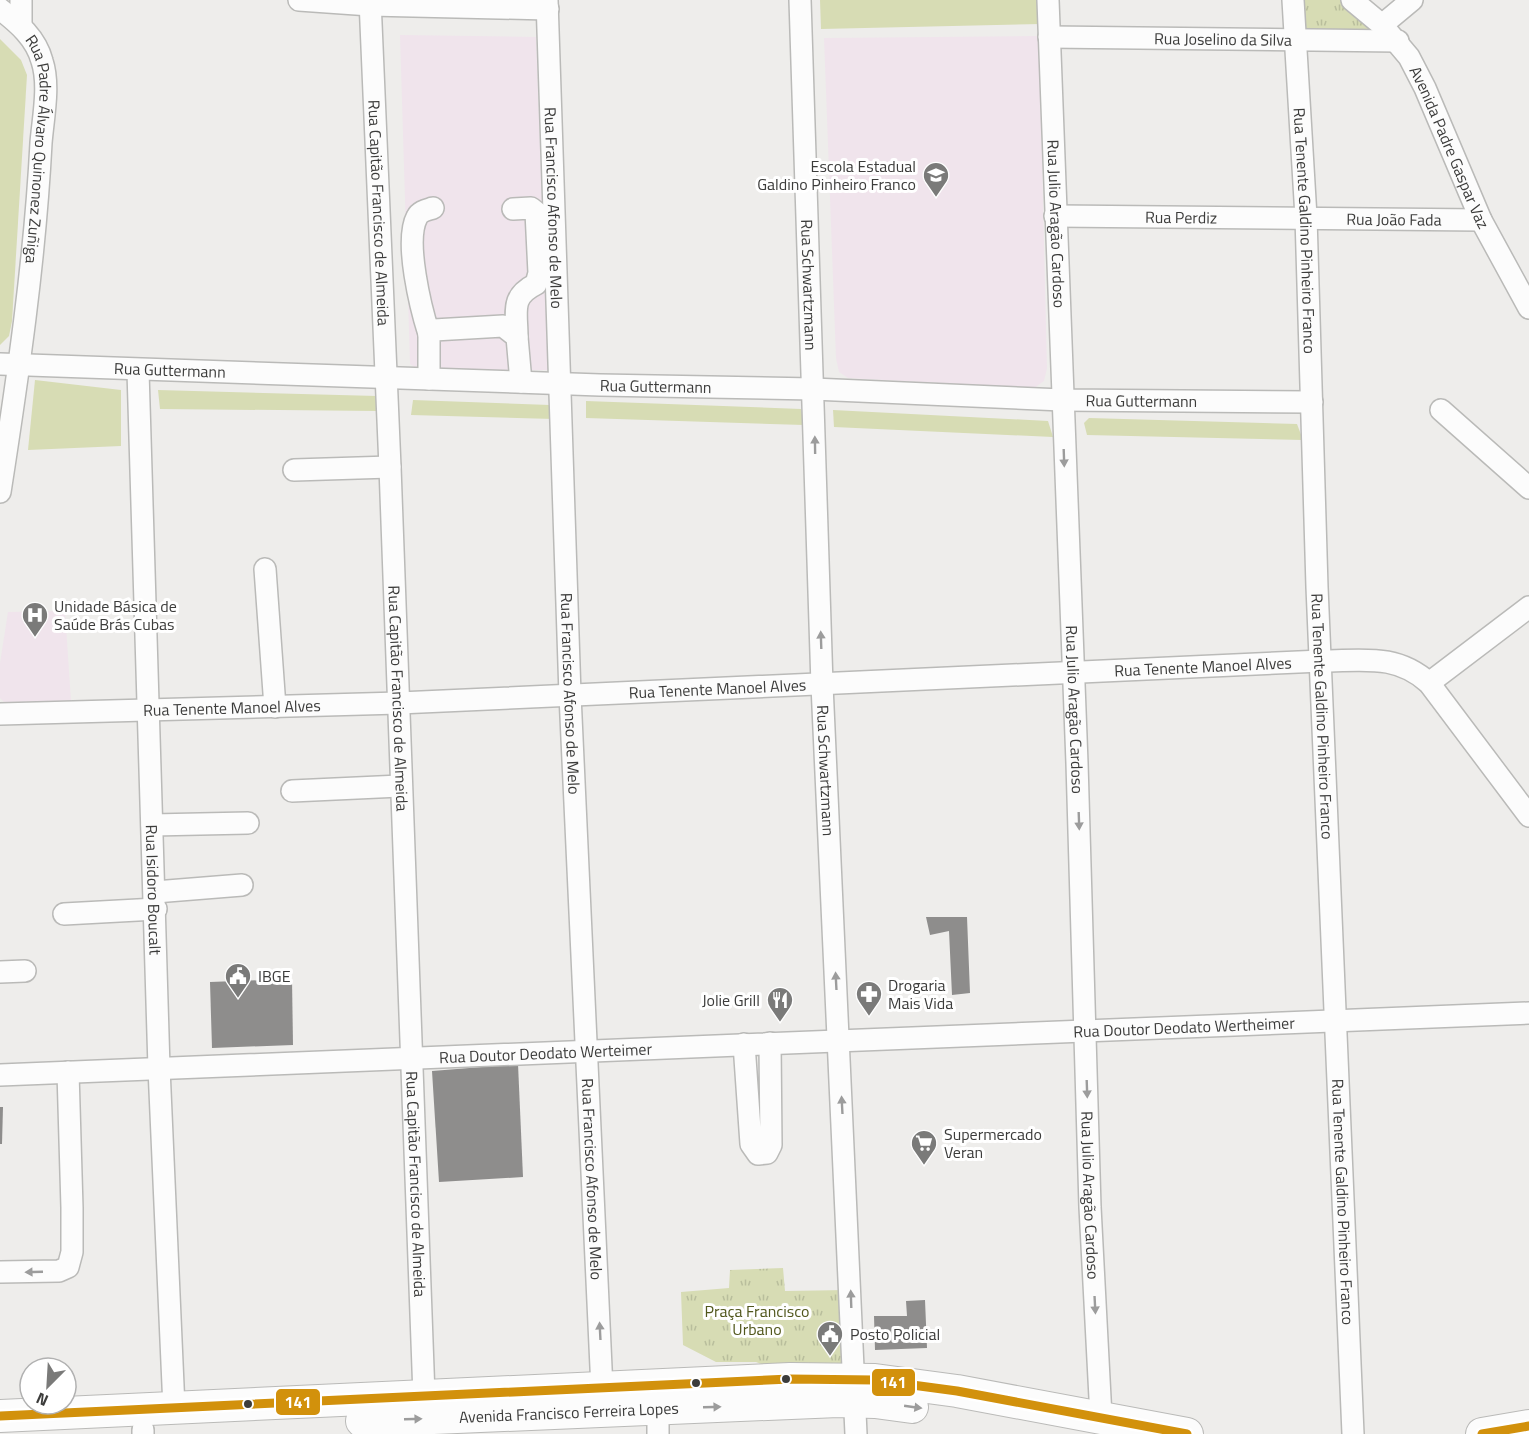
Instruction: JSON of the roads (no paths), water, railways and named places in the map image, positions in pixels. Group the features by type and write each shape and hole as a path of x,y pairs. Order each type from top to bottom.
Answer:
{"highway":[{"name":"Avenida Francisco Ferreira Lopes","path":"0,1416 602,1389 790,1378 855,1390 937,1410 1075,1434"},
{"name":"Avenida Francisco Ferreira Lopes","path":"60,1434 658,1422 855,1390 957,1391 1105,1426 1187,1434"},
{"path":"1482,1434 1529,1426"}],"street":[{"path":"21,0 21,24"},
{"path":"299,0 548,5"},
{"name":"Rua Schwartzmann","path":"800,0 822,685 856,1434"},
{"name":"Rua Julio Aragão Cardoso","path":"1048,0 1071,673 1086,1030 1090,1207 1105,1426"},
{"name":"Rua Tenente Galdino Pinheiro Franco","path":"1293,0 1306,217 1321,661 1353,1434"},
{"name":"Avenida Padre Gaspar Vaz","path":"1352,0 1398,41 1425,88 1481,220 1529,308"},
{"path":"1382,25 1412,0"},
{"name":"Rua Capitão Francisco de Almeida","path":"370,3 387,377 400,786 424,1396"},
{"name":"Rua Francisco Afonso de Melo","path":"548,5 562,383 570,695 602,1389"},
{"path":"0,9 21,24"},
{"name":"Rua Padre Álvaro Quinonez Zuñiga","path":"0,492 8,365 30,283 38,204 45,78 39,52 21,24"},
{"name":"Rua Joselino da Silva","path":"1049,37 1398,41"},
{"path":"429,379 429,334 416,292 413,230 417,216 433,208"},
{"path":"513,209 531,208 536,212 539,273 536,284 523,291 517,299 517,337 521,382"},
{"name":"Rua Perdiz","path":"1055,216 1306,217"},
{"name":"Rua João Fada","path":"1306,217 1481,220"},
{"path":"429,334 434,330 503,326 517,337"},
{"name":"Rua Guttermann","path":"8,365 138,371 813,389 1062,400 1312,402"},
{"name":"Rua Isidoro Boucalt","path":"138,371 156,901 159,1068 174,1408"},
{"path":"1442,410 1529,488"},
{"path":"294,470 390,467"},
{"path":"265,569 275,707"},
{"path":"1529,607 1429,683 1529,816"},
{"name":"Rua Tenente Manoel Alves","path":"0,714 399,703 1321,661 1386,660 1410,669 1429,683"},
{"path":"292,791 400,786"},
{"path":"152,825 248,823"},
{"path":"64,914 156,901 242,885"},
{"path":"0,972 25,971"},
{"name":"Rua Doutor Deodato Wertheimer","path":"839,1040 1529,1013"},
{"name":"Rua Doutor Deodato Werteimer","path":"0,1075 839,1040"},
{"path":"744,1044 751,1144 758,1154 766,1153 771,1144 770,1042"},
{"path":"0,1272 59,1270 68,1267 72,1252 72,1219 68,1072"}],"place":[{"name":"Escola Estadual Galdino Pinheiro Franco","path":"936,198"},
{"name":"Unidade Básica de Saúde Brás Cubas","path":"35,638"},
{"name":"IBGE","path":"238,999"},
{"name":"Drogaria Mais Vida","path":"869,1017"},
{"name":"Jolie Grill","path":"780,1023"},
{"name":"Supermercado Veran","path":"924,1166"},
{"name":"Posto Policial","path":"830,1357"}],"park label":[{"name":"Praça Francisco Urbano","path":"757,1320"}]}
